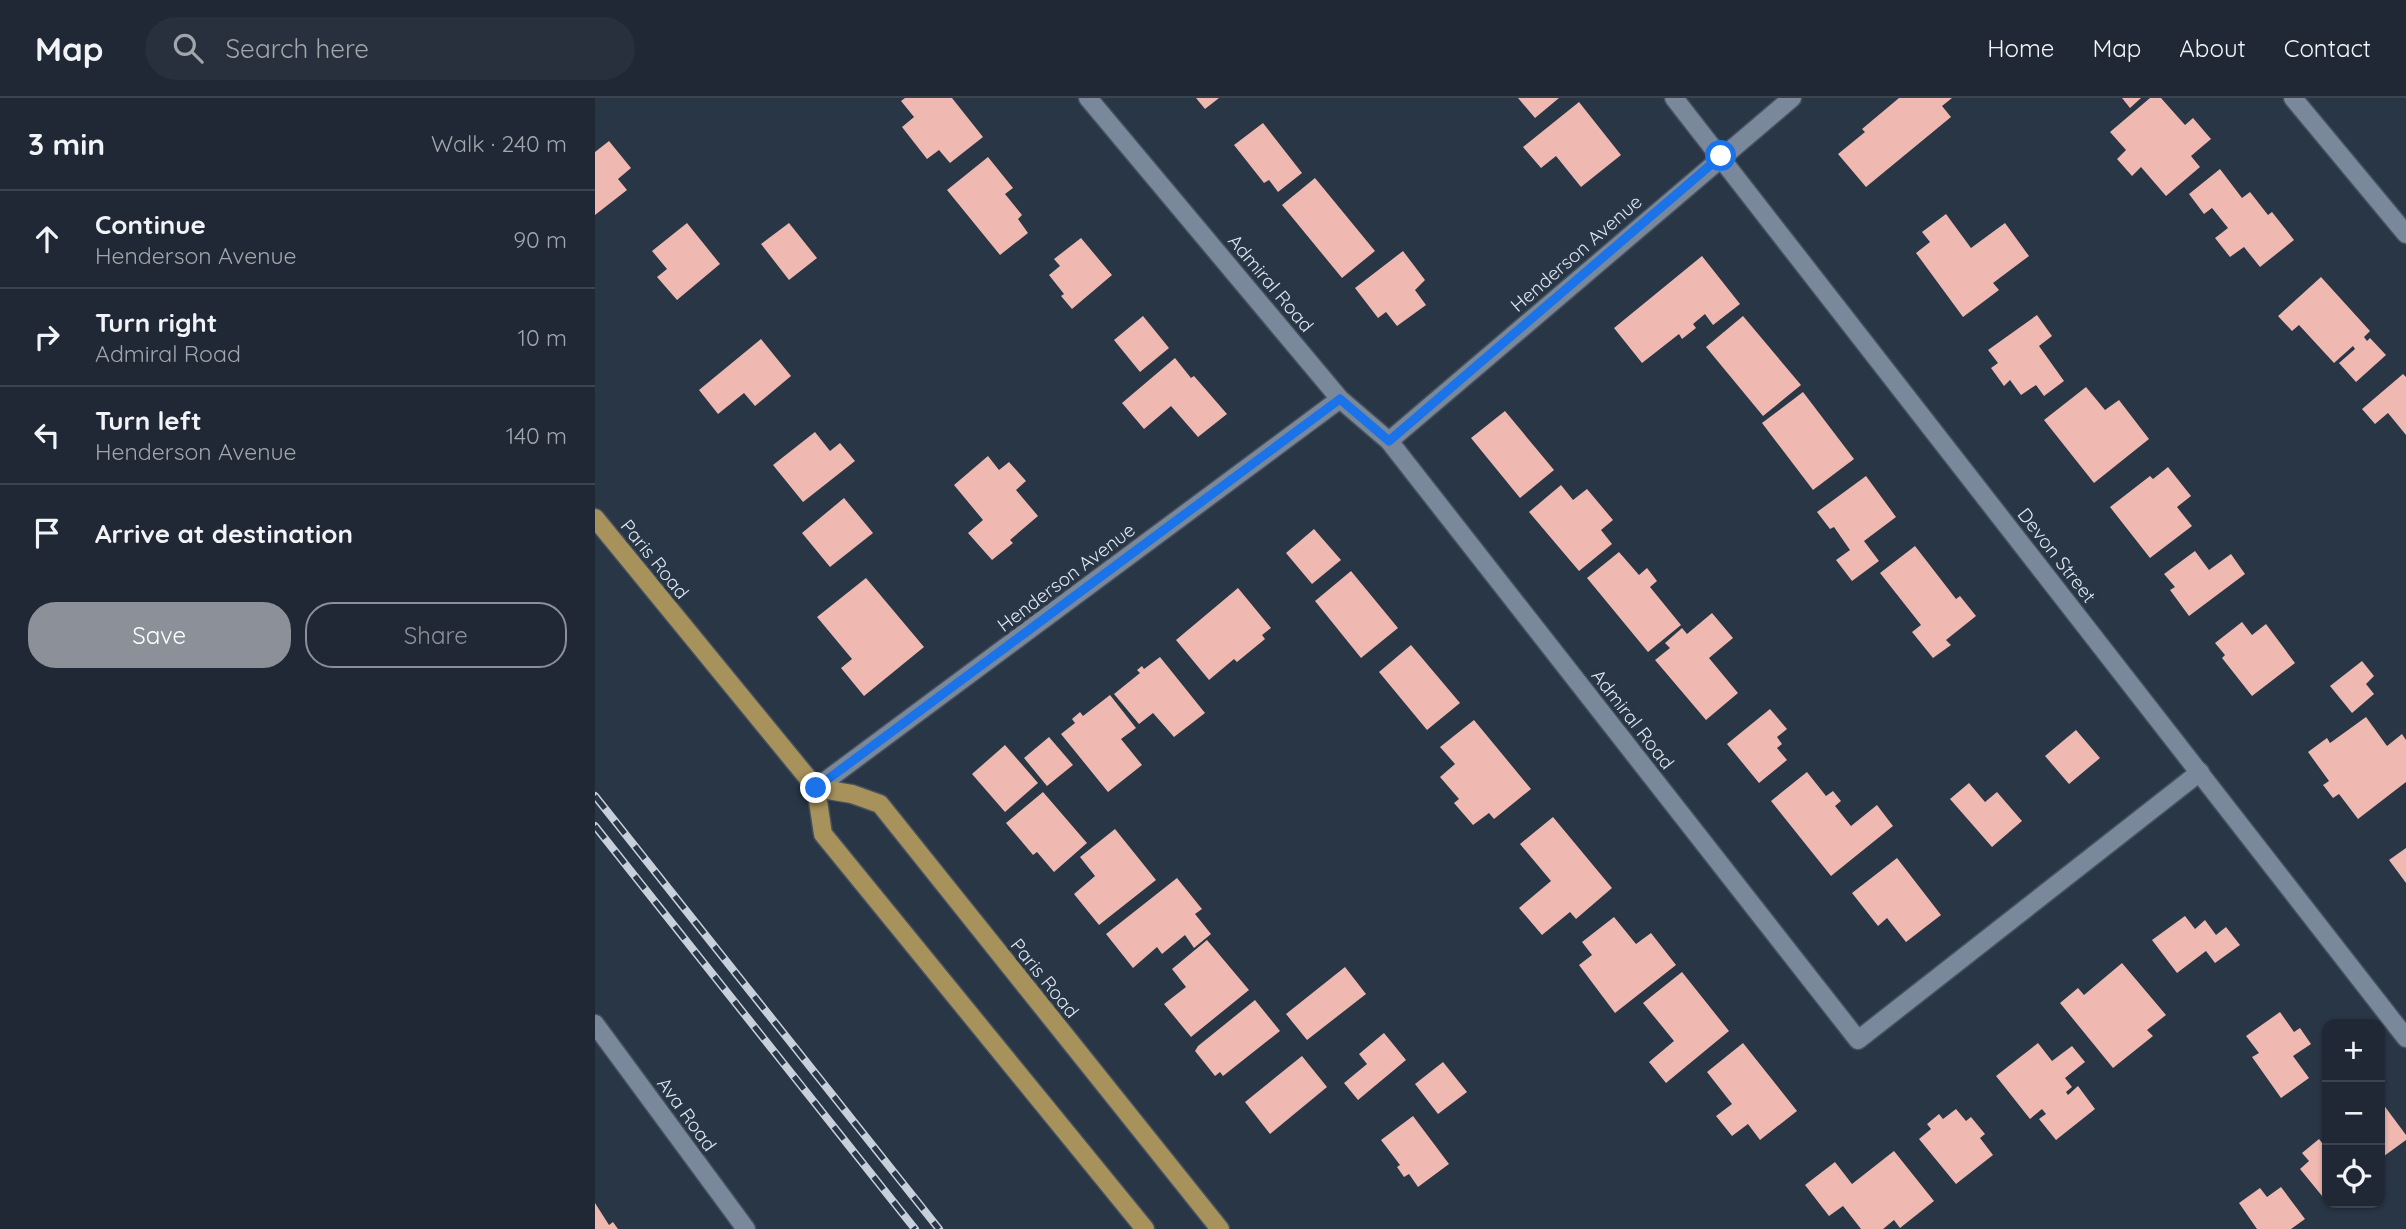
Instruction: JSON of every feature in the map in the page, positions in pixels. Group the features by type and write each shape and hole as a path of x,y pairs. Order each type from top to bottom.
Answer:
{"main road":[{"name":"Paris Road","path":"595,518 816,788 852,794 880,804 1220,1229"},
{"path":"816,788 823,834 1145,1229"}],"street":[{"name":"Admiral Road","path":"1088,98 1340,399 1389,441 1858,1040 2200,772"},
{"name":"Devon Street","path":"1674,98 2406,1038"},
{"name":"Henderson Avenue","path":"1389,441 1792,98"},
{"path":"2293,98 2406,234"},
{"name":"Henderson Avenue","path":"816,788 1340,399"},
{"name":"Ava Road","path":"595,1024 746,1229"}],"building":[{"path":"905,98 952,98 983,137 950,163 939,150 927,159 902,127 914,117 901,101"},
{"path":"1196,98 1219,98 1205,109"},
{"path":"1518,98 1559,98 1535,118"},
{"path":"1899,98 1952,98 1942,106 1951,117 1866,187 1838,154 1865,132 1862,129"},
{"path":"2122,98 2141,98 2130,108"},
{"path":"2150,98 2161,98 2185,125 2193,118 2211,139 2191,156 2200,167 2166,196 2141,167 2132,176 2117,159 2126,150 2110,132"},
{"path":"1579,102 1621,155 1581,187 1556,156 1541,168 1523,147"},
{"path":"1263,123 1302,173 1278,192 1269,180 1264,183 1234,145"},
{"path":"609,141 631,168 618,179 627,190 595,215 595,152"},
{"path":"988,157 1013,188 1005,194 1022,215 1018,219 1028,233 1000,255 947,190"},
{"path":"2220,169 2242,198 2250,192 2268,215 2272,212 2294,240 2260,267 2244,247 2230,257 2215,238 2228,228 2212,208 2204,214 2189,194"},
{"path":"1315,178 1375,251 1342,278 1282,205"},
{"path":"1946,214 1971,248 2005,223 2029,256 1993,283 1999,290 1963,317 1916,253 1930,242 1922,232"},
{"path":"687,223 720,264 677,300 657,277 667,269 652,251"},
{"path":"789,223 817,258 789,280 761,244"},
{"path":"1081,238 1112,275 1072,309 1049,275 1060,266 1054,259"},
{"path":"1403,251 1425,280 1415,290 1426,305 1397,326 1386,312 1378,318 1355,288"},
{"path":"1702,256 1740,304 1713,325 1705,314 1693,324 1696,328 1682,339 1679,334 1642,363 1614,328"},
{"path":"2321,277 2370,331 2364,337 2367,341 2370,338 2386,355 2356,382 2339,363 2355,349 2353,346 2334,363 2299,325 2292,331 2278,316"},
{"path":"2037,315 2052,336 2039,346 2064,381 2044,396 2036,385 2021,395 2010,380 2004,386 1991,368 1998,363 1988,350"},
{"path":"1143,316 1169,348 1140,372 1114,340"},
{"path":"1743,316 1801,385 1763,416 1706,347"},
{"path":"761,339 791,376 755,406 744,393 718,414 699,390"},
{"path":"1175,358 1227,414 1198,437 1171,406 1144,429 1122,403"},
{"path":"2403,374 2406,377 2406,435 2388,413 2375,424 2362,409"},
{"path":"2086,387 2105,410 2119,400 2149,439 2094,483 2044,420"},
{"path":"1803,392 1854,459 1813,490 1762,423"},
{"path":"1505,411 1554,470 1520,498 1471,438"},
{"path":"815,432 830,451 840,443 855,461 803,502 773,465"},
{"path":"988,456 999,470 1009,462 1026,481 1016,490 1038,516 1010,540 1013,543 992,560 968,533 983,520 954,485"},
{"path":"2168,467 2191,496 2177,507 2192,526 2150,558 2110,507 2150,476 2153,479"},
{"path":"1866,476 1896,517 1864,541 1879,561 1852,581 1836,560 1850,550 1834,527 1830,529 1817,512"},
{"path":"1561,485 1573,500 1587,489 1613,520 1601,530 1612,544 1579,571 1529,512"},
{"path":"844,498 873,533 830,567 802,533"},
{"path":"1314,529 1341,560 1312,584 1286,553"},
{"path":"1915,546 1956,599 1960,596 1976,616 1946,640 1951,645 1933,658 1912,632 1921,625 1880,573"},
{"path":"2195,551 2209,570 2231,554 2245,574 2189,616 2170,590 2175,587 2164,574"},
{"path":"1619,552 1639,575 1647,568 1657,581 1650,587 1681,625 1648,652 1587,578"},
{"path":"1351,571 1398,628 1361,658 1315,601"},
{"path":"866,578 924,647 864,696 841,668 852,659 817,617"},
{"path":"1238,588 1271,628 1262,635 1265,639 1237,662 1234,659 1209,680 1176,640"},
{"path":"1712,613 1733,638 1709,658 1738,693 1706,720 1655,660 1670,648 1665,643 1682,628 1687,634"},
{"path":"2242,622 2252,635 2266,624 2295,663 2252,696 2222,658 2225,655 2215,643"},
{"path":"1411,645 1460,703 1427,730 1379,672"},
{"path":"1160,657 1205,713 1174,737 1153,713 1139,724 1114,694 1140,673 1137,670 1142,666 1144,669"},
{"path":"2362,661 2374,676 2366,684 2374,694 2352,713 2330,686"},
{"path":"1110,695 1136,728 1121,739 1142,765 1108,792 1061,734 1075,723 1072,719 1080,712 1083,716"},
{"path":"1770,709 1787,729 1777,737 1782,744 1777,748 1787,760 1759,783 1727,744"},
{"path":"2366,717 2387,746 2402,734 2406,740 2406,782 2358,819 2339,794 2333,798 2323,785 2329,781 2308,752 2327,738 2330,743"},
{"path":"1474,720 1531,789 1494,819 1489,813 1473,825 1454,803 1459,799 1440,777 1455,764 1440,747"},
{"path":"2076,730 2100,758 2069,784 2045,756"},
{"path":"1049,737 1073,765 1047,786 1024,758"},
{"path":"1005,745 1038,783 1005,812 972,774"},
{"path":"1807,772 1826,796 1833,791 1841,801 1835,806 1851,826 1877,805 1893,826 1831,876 1771,801"},
{"path":"1969,783 1985,802 1997,792 2022,821 1992,847 1950,799"},
{"path":"1043,792 1087,843 1054,872 1037,852 1033,855 1006,823"},
{"path":"1553,817 1612,888 1576,919 1570,912 1542,935 1519,908 1551,881 1520,844"},
{"path":"1115,829 1156,880 1099,925 1074,894 1095,876 1080,857"},
{"path":"2406,848 2406,883 2389,860"},
{"path":"1897,858 1941,915 1906,942 1887,918 1878,926 1852,893"},
{"path":"1177,878 1202,909 1195,914 1211,934 1194,948 1185,935 1162,954 1157,947 1133,968 1106,934"},
{"path":"2185,916 2195,929 2205,920 2216,935 2226,927 2240,945 2215,963 2206,951 2177,973 2152,940"},
{"path":"1614,917 1636,944 1651,933 1676,965 1615,1013 1579,965 1592,955 1582,942"},
{"path":"1207,940 1249,990 1191,1037 1164,1004 1186,987 1172,969"},
{"path":"2122,963 2166,1015 2147,1030 2153,1036 2113,1068 2060,1003 2078,988 2084,995"},
{"path":"1345,967 1366,994 1307,1040 1286,1014"},
{"path":"1682,972 1729,1031 1666,1083 1649,1062 1674,1041 1643,1003"},
{"path":"1255,1000 1280,1031 1223,1076 1220,1072 1215,1076 1195,1051"},
{"path":"2280,1012 2294,1032 2300,1028 2311,1044 2293,1056 2309,1078 2281,1098 2252,1057 2259,1053 2246,1036"},
{"path":"1384,1033 1406,1060 1358,1100 1344,1083 1367,1064 1359,1054"},
{"path":"1743,1043 1797,1111 1760,1140 1748,1124 1732,1136 1716,1116 1732,1104 1707,1072"},
{"path":"2038,1043 2052,1061 2072,1046 2085,1062 2065,1078 2072,1087 2066,1092 2068,1095 2078,1086 2095,1109 2056,1140 2039,1119 2046,1114 2042,1109 2030,1119 1996,1076"},
{"path":"1302,1056 1327,1087 1270,1134 1245,1102"},
{"path":"1443,1062 1467,1092 1438,1114 1415,1084"},
{"path":"2385,1107 2406,1135 2406,1140 2385,1155"},
{"path":"1956,1109 1966,1121 1971,1117 1985,1134 1980,1138 1993,1155 1956,1184 1919,1139 1931,1129 1927,1124 1939,1114 1943,1119"},
{"path":"1413,1116 1449,1164 1418,1187 1409,1174 1404,1177 1397,1167 1400,1165 1381,1140"},
{"path":"2319,1139 2322,1143 2322,1196 2300,1169 2309,1161 2302,1153"},
{"path":"1894,1151 1934,1201 1900,1228 1894,1220 1883,1229 1861,1229 1843,1206 1829,1216 1805,1185 1835,1162 1852,1184"},
{"path":"2281,1187 2305,1219 2291,1229 2257,1229 2239,1203 2260,1188 2267,1197"},
{"path":"595,1203 609,1225 613,1222 618,1229 595,1229"}],"railway":[{"path":"595,796 939,1229"},
{"path":"595,826 915,1229"}],"route":[{"path":"816,788 1340,399 1389,441 1721,156"}]}
